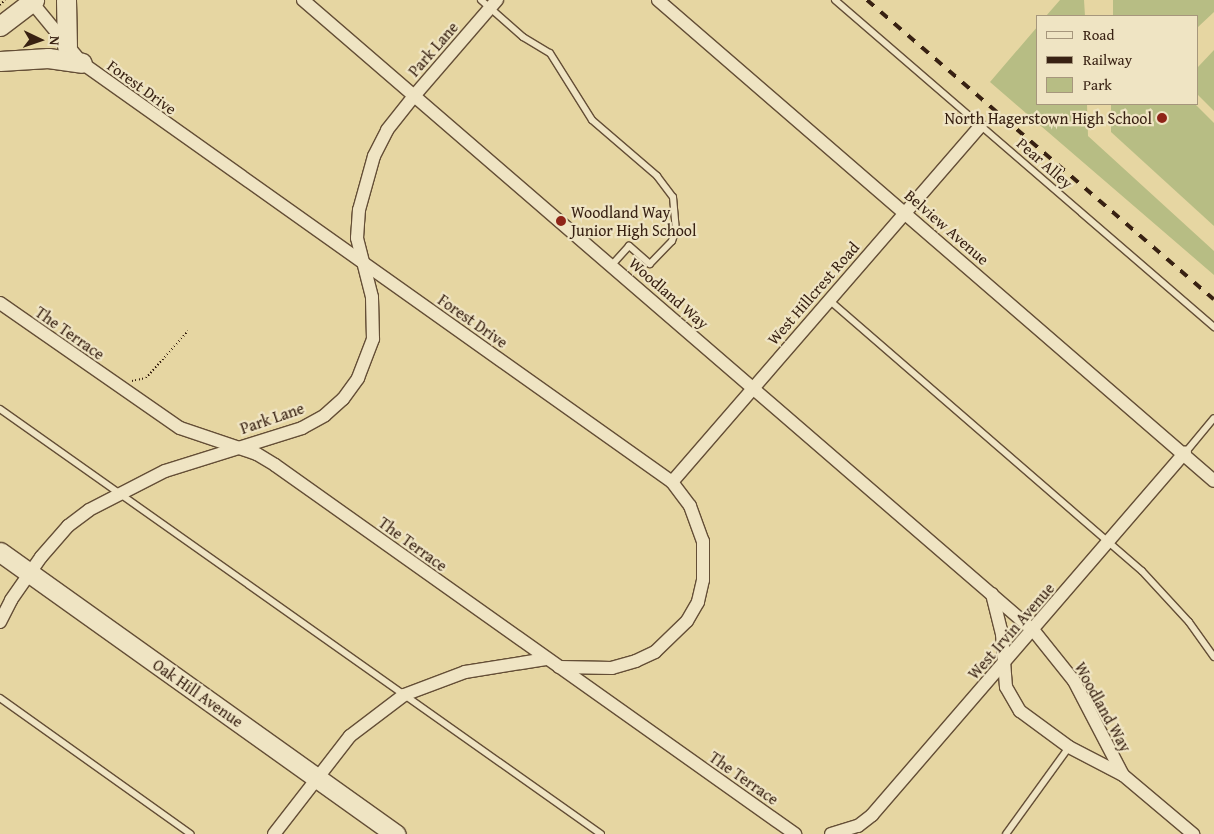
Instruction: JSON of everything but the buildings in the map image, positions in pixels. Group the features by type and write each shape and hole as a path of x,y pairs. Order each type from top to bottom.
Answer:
{"street":[{"path":"66,0 67,46"},
{"name":"Woodland Way","path":"303,0 612,265 752,388 991,591 1034,631 1074,681 1123,775"},
{"name":"Belview Avenue","path":"658,0 1214,480"},
{"path":"0,26 32,1"},
{"name":"Forest Drive","path":"32,1 82,63 672,482 690,506 702,541 703,580 698,602 687,621 655,652 636,661 612,668 559,667"},
{"name":"Park Lane","path":"0,622 29,573 68,526 118,493 199,458 288,433 324,416 343,399 358,378 373,339 372,297 357,238 364,185 387,130 490,3"},
{"path":"0,61 48,58 82,63"},
{"name":"West Hillcrest Road","path":"672,482 980,126"},
{"name":"The Terrace","path":"0,303 123,390 190,433 237,448 275,465 795,834"},
{"name":"West Irvin Avenue","path":"831,834 857,830 872,815 1034,631 1185,454"},
{"name":"Oak Hill Avenue","path":"0,552 396,834"},
{"name":"Woodland Way","path":"991,591 1002,634 1002,667 1006,687 1020,711 1069,746 1123,775 1193,834"},
{"path":"274,834 350,736 404,695 465,672 546,658"}],"lane":[{"name":"Pear Alley","path":"835,0 1214,327"},
{"path":"490,3 523,37 550,53 592,120 657,176 673,197 676,221 672,241 650,264 629,246 612,265"},
{"path":"828,300 1110,542 1166,595 1214,657"},
{"path":"0,409 601,834"},
{"path":"1185,454 1214,418"},
{"path":"0,698 192,834"},
{"path":"1006,834 1069,746"}],"path":[{"path":"0,5 5,0"},
{"path":"123,390 135,379 146,378 188,331"}],"green space":[{"path":"1060,0 1084,0 1085,15 1047,15"},
{"path":"1113,0 1214,0 1214,12 1199,26 1199,15 1113,15"},
{"path":"1036,28 1036,105 1087,105 1088,136 1214,251 1214,275 990,82"},
{"path":"1214,50 1214,111 1199,96 1199,66"},
{"name":"North Hagerstown High School","path":"1111,105 1196,105 1214,123 1214,226 1111,132"}],"railway":[{"path":"867,0 1214,299"}],"place":[{"name":"North Hagerstown High School","path":"1162,118"},
{"name":"Woodland Way Junior High School","path":"561,221"}]}
